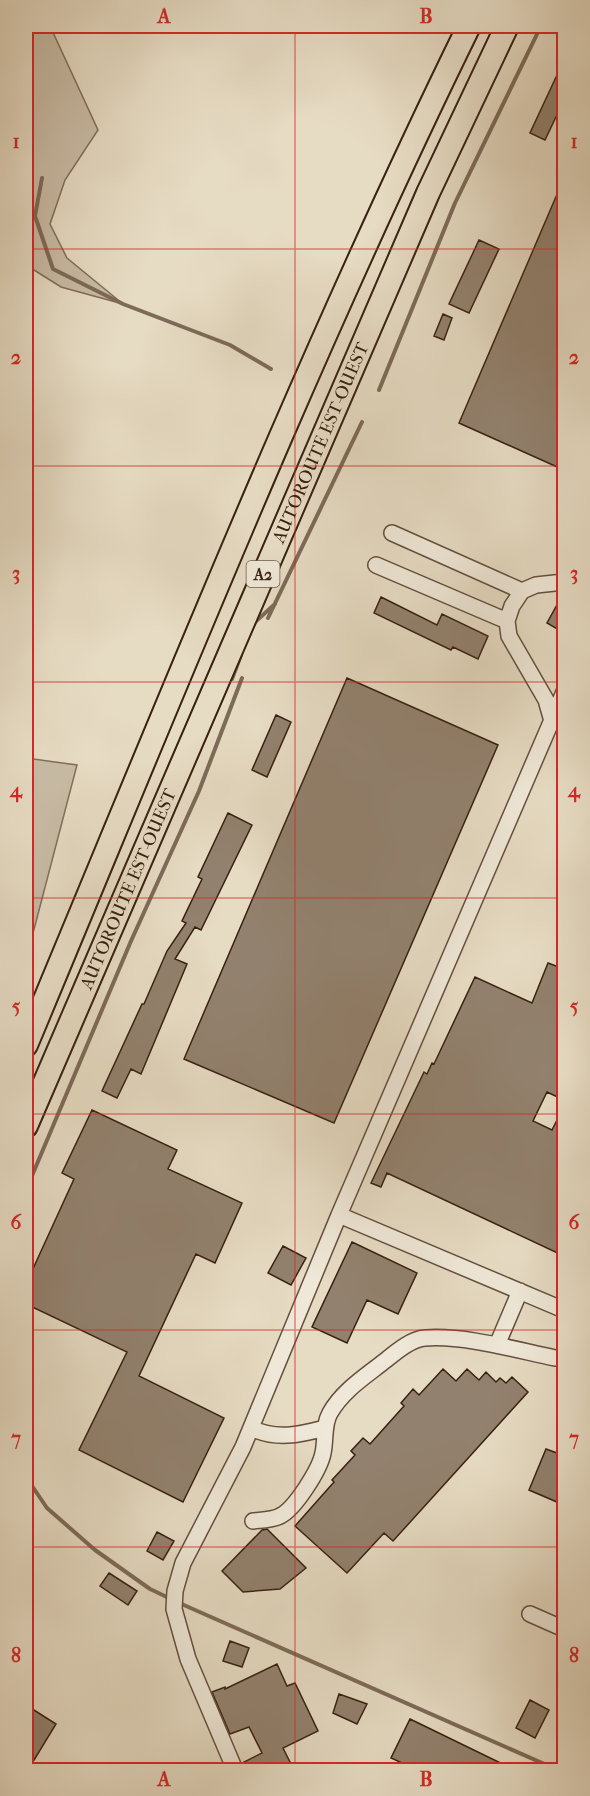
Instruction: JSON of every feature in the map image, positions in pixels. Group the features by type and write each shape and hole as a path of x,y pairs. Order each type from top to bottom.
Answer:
{"highway":[{"name":"AUTOROUTE EST-OUEST","path":"26,1045 321,344 403,160 469,26"},
{"name":"AUTOROUTE EST-OUEST","path":"26,1126 414,225 507,26"}],"street":[{"path":"392,533 522,591"},
{"path":"376,565 507,621"},
{"path":"552,721 546,700 509,636 507,621 512,606 522,591 536,585 564,582"},
{"path":"235,1770 188,1659 174,1609 175,1591 183,1563 243,1447 339,1215 564,692"},
{"path":"339,1215 564,1310"},
{"path":"497,1346 520,1291"},
{"path":"253,1521 281,1516 300,1496 314,1475 323,1454 325,1428 329,1414 346,1391 400,1350 422,1338 452,1339 555,1358"},
{"path":"251,1428 264,1434 278,1436 302,1434 325,1428"},
{"path":"530,1614 564,1629"}],"shaded area":[{"path":"26,26 50,26 98,130 65,180 50,224 67,258 123,304 61,287 26,265"},
{"path":"26,758 77,765 26,960"}],"building":[{"path":"564,60 564,100 545,140 530,133"},
{"path":"564,178 564,470 459,423"},
{"path":"479,240 499,249 469,313 449,304"},
{"path":"443,314 452,318 444,340 434,336"},
{"path":"564,592 564,633 547,623"},
{"path":"381,597 437,625 442,614 488,636 478,659 453,647 451,650 374,613"},
{"path":"347,678 498,745 334,1123 184,1059"},
{"path":"276,715 291,722 267,777 252,770"},
{"path":"228,813 252,825 201,930 195,927 175,959 187,964 141,1074 131,1069 117,1098 102,1091 167,951 186,923 182,921 202,879 198,877"},
{"path":"548,963 564,969 564,1000 558,1016 564,1018 564,1100 547,1092 533,1121 552,1130 557,1120 564,1124 564,1256 387,1173 381,1187 371,1183 424,1072 427,1074 432,1063 434,1064 475,977 532,1003"},
{"path":"92,1110 177,1150 168,1169 242,1203 215,1263 196,1254 139,1376 224,1418 183,1502 79,1450 127,1352 26,1304 26,1284 74,1179 62,1173"},
{"path":"352,1242 417,1273 398,1314 367,1300 347,1343 312,1327"},
{"path":"283,1246 306,1258 291,1285 268,1273"},
{"path":"443,1369 456,1381 467,1369 479,1380 486,1372 496,1382 500,1378 506,1383 512,1377 528,1392 393,1541 384,1533 347,1573 295,1526 355,1455 351,1451 363,1438 370,1444 404,1406 401,1403 413,1389 419,1395"},
{"path":"564,1436 564,1505 529,1490 546,1449 557,1453"},
{"path":"267,1529 306,1568 280,1589 243,1592 222,1571 262,1530"},
{"path":"157,1532 174,1541 163,1560 147,1551"},
{"path":"109,1573 137,1591 128,1605 100,1586"},
{"path":"230,1641 249,1648 242,1667 223,1661"},
{"path":"277,1664 287,1686 295,1683 318,1731 283,1748 294,1770 248,1770 244,1762 262,1753 249,1727 230,1734 212,1692 225,1687 225,1689"},
{"path":"339,1694 367,1704 357,1724 333,1713"},
{"path":"530,1700 549,1710 535,1738 516,1728"},
{"path":"26,1705 56,1724 28,1770 26,1770"},
{"path":"410,1719 515,1770 417,1770 391,1758"}],"waterway":[{"path":"379,390 455,203 541,26"},
{"path":"42,178 35,216 53,269 123,304 230,345 271,369"},
{"path":"268,618 362,422"},
{"path":"254,623 275,604"},
{"path":"232,679 241,655"},
{"path":"26,1190 131,941 199,791 242,678"},
{"path":"26,1477 47,1508 95,1550 150,1589 171,1599"},
{"path":"177,1602 558,1770"}]}
